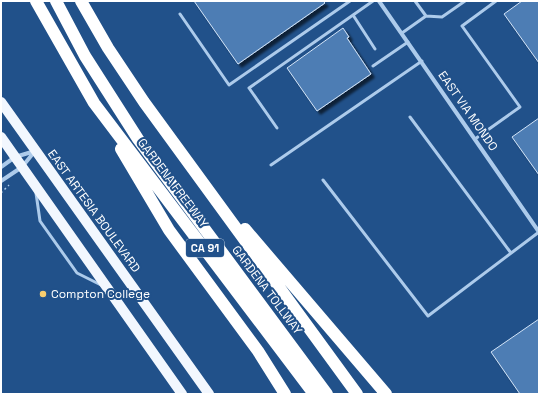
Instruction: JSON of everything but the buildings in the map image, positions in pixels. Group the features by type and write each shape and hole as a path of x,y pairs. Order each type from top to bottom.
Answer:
{"highway":[{"name":"GARDENA FREEWAY","path":"36,1 94,103 314,394"},
{"name":"GARDENA TOLLWAY","path":"56,1 85,56 138,139 327,394"},
{"name":"GARDENA FREEWAY","path":"81,1 108,48 184,156 357,394"},
{"path":"94,103 169,230 258,351 285,394"},
{"path":"184,156 386,394"}],"main road":[{"name":"EAST ARTESIA BOULEVARD","path":"1,102 208,394"},
{"path":"1,137 182,394"}],"street":[{"name":"EAST VIA MONDO","path":"380,1 539,232"},
{"path":"1,167 15,158 35,151"},
{"path":"1,181 22,167 35,151"}],"lane":[{"path":"180,14 229,85 350,1"},
{"path":"277,128 249,88 373,1"},
{"path":"415,1 426,16"},
{"path":"402,33 426,16 442,17 465,1"},
{"path":"475,139 520,108 462,26 496,1"},
{"path":"353,15 375,49"},
{"path":"373,66 408,42"},
{"path":"271,166 422,62"},
{"path":"410,117 510,254"},
{"path":"323,180 428,316 539,232"},
{"path":"36,187 40,221 77,273 107,287"}],"path":[{"path":"1,193 7,189 11,182"}],"place":[{"name":"Compton College","path":"43,294"}]}
